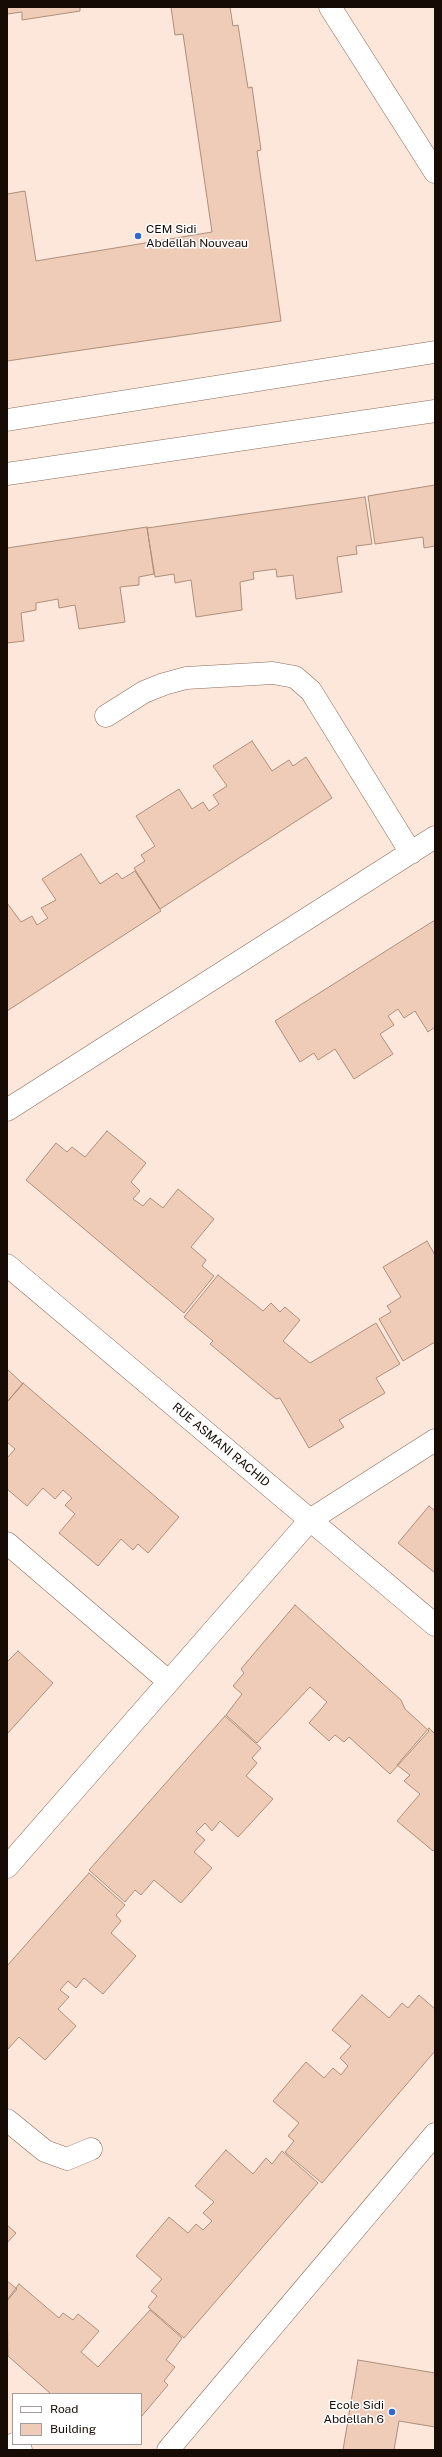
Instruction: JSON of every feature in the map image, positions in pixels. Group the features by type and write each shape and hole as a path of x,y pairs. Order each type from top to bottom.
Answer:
{"street":[{"path":"330,7 435,172"},
{"path":"7,420 435,352"},
{"path":"7,474 435,411"},
{"path":"106,716 144,692 164,684 186,678 273,673 295,677 312,692 411,852"},
{"path":"7,1110 435,837"},
{"name":"RUE ASMANI RACHID","path":"7,1265 435,1625"},
{"path":"7,1867 310,1520 435,1440"},
{"path":"7,1544 168,1681"},
{"path":"7,2120 45,2151 67,2159 90,2149"},
{"path":"168,2450 435,2134"}],"building":[{"path":"7,7 80,7 80,11 22,20 22,12 7,14"},
{"path":"171,7 230,7 233,26 238,25 248,88 252,87 261,150 257,151 281,321 7,361 7,194 25,191 36,261 212,232 183,34 175,35"},
{"path":"435,485 435,546 424,548 423,537 375,544 368,496"},
{"path":"365,497 372,544 356,546 357,554 337,557 342,592 296,599 293,575 277,577 276,569 253,572 254,579 240,582 242,610 196,617 191,580 175,583 174,574 155,577 147,528"},
{"path":"147,527 154,574 139,577 139,585 120,587 125,622 79,629 75,605 59,608 58,599 36,603 36,610 21,613 24,641 7,643 7,548"},
{"path":"252,741 272,771 289,760 293,766 306,757 332,798 160,909 134,868 145,861 141,855 155,846 136,816 179,789 192,809 203,802 209,811 219,804 213,795 227,786 213,766"},
{"path":"81,854 100,884 117,873 122,879 135,871 161,911 7,1011 7,903 21,922 32,916 37,925 48,918 41,908 56,900 42,879"},
{"path":"435,920 435,1027 428,1032 415,1011 404,1018 398,1009 388,1016 394,1025 380,1034 393,1054 354,1079 335,1049 318,1060 314,1053 300,1062 275,1021"},
{"path":"107,1131 146,1163 131,1182 140,1191 133,1199 143,1206 150,1198 163,1208 178,1189 214,1219 191,1247 206,1260 202,1266 214,1276 184,1313 26,1180 56,1143 67,1152 72,1147 85,1157"},
{"path":"427,1241 435,1255 435,1342 403,1361 379,1319 391,1312 387,1306 401,1297 383,1267"},
{"path":"218,1275 263,1311 271,1303 280,1312 285,1307 300,1320 283,1341 310,1363 376,1323 400,1364 376,1378 385,1393 339,1420 344,1427 309,1448 280,1398 276,1399 210,1344 213,1341 184,1317"},
{"path":"7,1369 23,1384 7,1402"},
{"path":"23,1383 179,1517 148,1553 138,1544 133,1550 121,1539 98,1566 59,1533 75,1514 65,1505 72,1498 63,1490 55,1499 43,1488 27,1506 7,1489 7,1458 15,1449 7,1442 7,1402"},
{"path":"429,1506 435,1511 435,1573 398,1543"},
{"path":"295,1605 401,1700 405,1709 429,1731 390,1774 349,1737 344,1742 335,1735 329,1741 309,1723 327,1702 310,1687 257,1743 226,1715 242,1694 233,1686 244,1673 241,1669"},
{"path":"18,1651 53,1683 7,1734 7,1662"},
{"path":"225,1716 261,1748 252,1758 257,1763 246,1776 273,1799 238,1837 220,1821 212,1831 205,1823 196,1832 205,1840 194,1852 212,1868 181,1903 154,1880 141,1895 135,1890 125,1902 89,1870"},
{"path":"429,1728 435,1734 435,1849 433,1851 397,1821 420,1794 404,1781 410,1775 397,1765"},
{"path":"89,1873 125,1905 116,1915 121,1921 111,1933 136,1956 103,1994 84,1978 76,1988 68,1981 60,1990 69,1997 58,2009 76,2026 45,2060 19,2037 7,2050 7,1966"},
{"path":"362,1995 389,2018 402,2003 408,2008 419,1995 435,2009 435,2051 322,2183 285,2152 294,2141 288,2136 299,2123 273,2101 306,2062 324,2078 333,2068 341,2075 348,2066 340,2058 351,2046 332,2030"},
{"path":"226,2150 253,2174 266,2158 272,2164 282,2151 318,2183 184,2338 148,2307 157,2296 151,2291 162,2279 136,2256 169,2217 188,2233 196,2224 203,2230 212,2221 203,2213 214,2202 195,2186"},
{"path":"7,2225 16,2233 7,2243"},
{"path":"7,2281 17,2289 7,2301"},
{"path":"19,2284 59,2318 63,2313 73,2320 78,2314 99,2331 81,2352 98,2367 150,2310 182,2338 166,2360 175,2367 164,2381 168,2385 142,2416 142,2393 50,2393 8,2356 7,2300"},
{"name":"Ecole Sidi Abdellah 6","path":"358,2360 435,2373 435,2427 399,2421 394,2450 343,2450"}],"place":[{"name":"CEM Sidi Abdellah Nouveau","path":"138,236"},
{"name":"Ecole Sidi Abdellah 6","path":"392,2412"}]}
